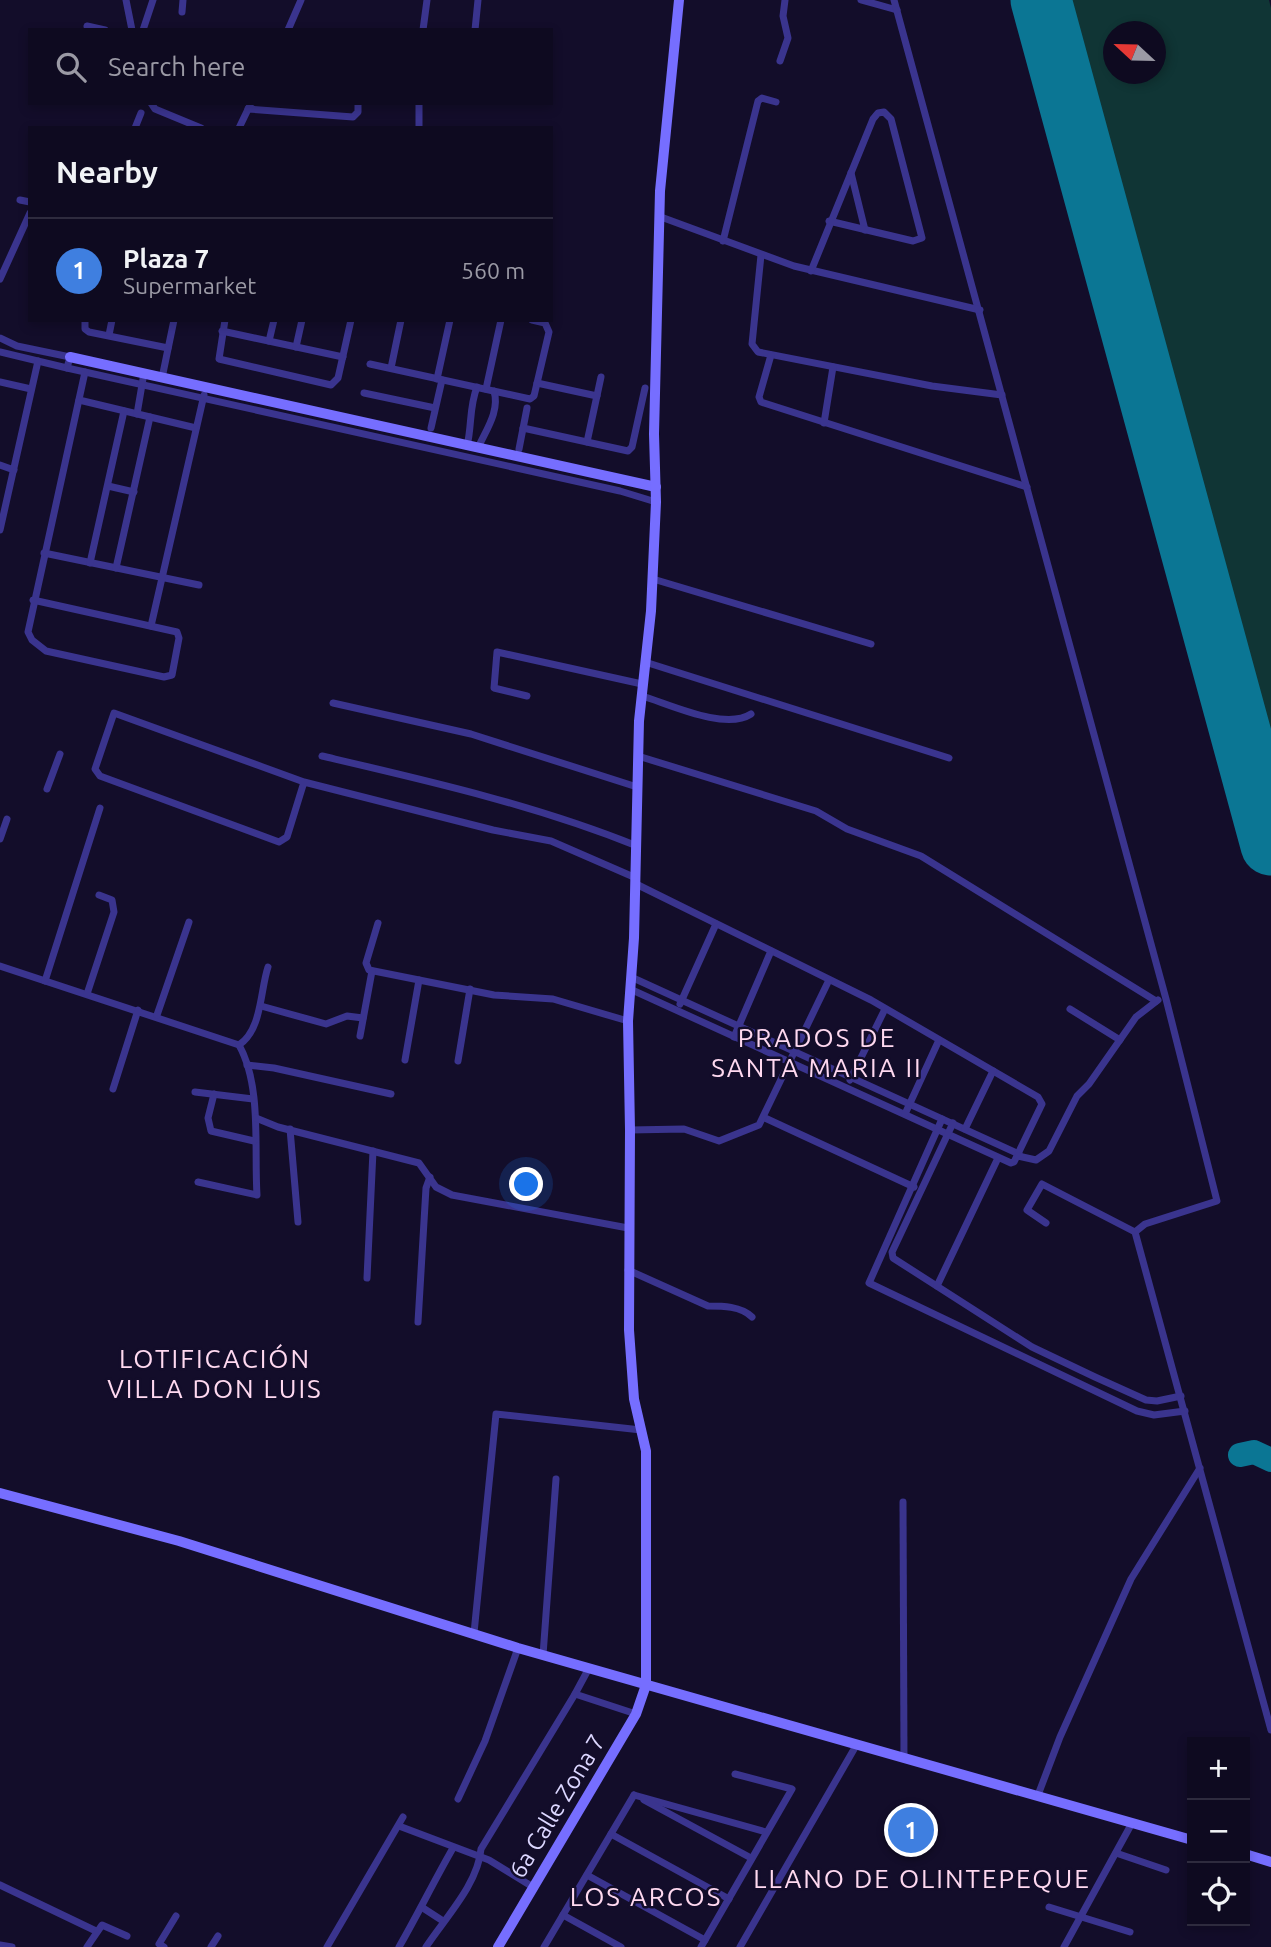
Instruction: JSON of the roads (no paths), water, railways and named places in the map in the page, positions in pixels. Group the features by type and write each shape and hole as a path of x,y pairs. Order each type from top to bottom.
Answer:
{"street":[{"path":"126,0 132,28"},
{"path":"144,28 153,0"},
{"path":"182,12 183,0"},
{"path":"289,28 301,0"},
{"path":"422,28 427,0"},
{"path":"475,28 478,0"},
{"name":"6a Calle Zona 7","path":"498,1947 636,1714 646,1685 646,1464 630,1357 628,1021 636,881 638,756 653,579 656,502 654,434 664,130 679,0"},
{"path":"780,61 788,38 783,16 785,0"},
{"path":"861,0 897,10"},
{"path":"894,0 1166,999 1217,1201 1145,1224 1135,1232"},
{"path":"87,26 96,28"},
{"path":"723,241 758,101 762,99 776,102"},
{"path":"152,105 155,109 196,126"},
{"path":"240,126 249,106 352,117 358,112 358,105"},
{"path":"419,105 419,126"},
{"path":"811,271 830,221 876,116 884,112 891,118 922,236 916,242 830,221"},
{"path":"136,126 141,113"},
{"path":"851,172 865,230"},
{"path":"20,200 28,202"},
{"path":"661,216 761,255 811,271 980,310"},
{"path":"0,279 28,217"},
{"path":"761,255 752,344 758,352 1002,395"},
{"path":"85,322 85,329 168,348"},
{"path":"109,335 112,322"},
{"path":"162,378 174,322"},
{"path":"224,322 219,359 333,384 338,378 351,322"},
{"path":"269,341 274,322"},
{"path":"296,347 302,322"},
{"path":"390,368 401,322"},
{"path":"431,428 450,322"},
{"path":"472,447 494,414 496,401 490,390 501,322"},
{"path":"370,364 530,399 537,383 550,332 545,323 541,322"},
{"path":"222,331 343,358"},
{"path":"0,338 69,362 85,372 594,485 656,502"},
{"path":"0,352 37,361 69,362 144,373 656,487"},
{"path":"771,355 759,400 1027,487"},
{"path":"0,530 37,361"},
{"path":"824,423 833,367"},
{"path":"33,600 174,631 180,636 169,677 46,651 28,632 33,600 85,372"},
{"path":"137,414 144,373"},
{"path":"587,442 601,377"},
{"path":"0,382 32,389"},
{"path":"537,383 597,396"},
{"path":"151,626 206,387"},
{"path":"472,447 470,412 477,387"},
{"path":"523,428 630,451 645,388"},
{"path":"364,393 435,408"},
{"path":"79,400 196,428"},
{"path":"519,450 527,408"},
{"path":"90,563 124,411"},
{"path":"116,568 150,417"},
{"path":"0,466 13,470"},
{"path":"108,486 134,492"},
{"path":"44,553 199,586"},
{"path":"653,579 872,643"},
{"path":"527,696 494,688 497,652 642,690 720,719 738,719 751,714"},
{"path":"645,662 949,758"},
{"path":"333,703 471,734 637,787"},
{"path":"304,782 287,837 279,842 100,776 95,769 114,713 304,782 493,830 551,841 636,881 885,1009 1042,1101 1013,1164 677,1011 631,983"},
{"path":"47,789 60,754"},
{"path":"322,755 496,797 637,846"},
{"path":"638,756 819,812 846,829 912,852 1156,1001"},
{"path":"45,981 100,808"},
{"path":"0,839 6,819"},
{"path":"87,994 114,912 112,900 99,895"},
{"path":"157,1015 189,922"},
{"path":"378,923 366,963 367,968 372,971 470,989 553,999 628,1021"},
{"path":"677,1011 716,924"},
{"path":"734,1037 771,951"},
{"path":"0,966 157,1015 239,1045 247,1065 256,1118 254,1141 257,1195 198,1182"},
{"path":"239,1045 250,1035 261,1006 261,991 268,967"},
{"path":"360,1036 372,971"},
{"path":"405,1060 419,980"},
{"path":"630,1130 684,1129 719,1141 756,1128 765,1118 829,980"},
{"path":"631,983 682,1000 1018,1155 1036,1160 1049,1151 1077,1096 1089,1084 1136,1017 1156,1001 1166,999"},
{"path":"457,1061 470,989"},
{"path":"261,1006 326,1024 347,1016 363,1018"},
{"path":"847,1087 885,1009"},
{"path":"1070,1009 1120,1040"},
{"path":"113,1090 138,1010"},
{"path":"905,1114 939,1040"},
{"path":"247,1065 391,1094"},
{"path":"965,1129 993,1071"},
{"path":"195,1092 253,1099"},
{"path":"214,1094 208,1118 211,1131 254,1141"},
{"path":"256,1118 419,1163 436,1187 452,1195 628,1228"},
{"path":"765,1118 921,1191"},
{"path":"942,1119 869,1283 1090,1388 1154,1415 1185,1410"},
{"path":"953,1124 892,1254 1032,1347 1146,1400 1181,1396"},
{"path":"290,1129 298,1222"},
{"path":"367,1278 373,1151"},
{"path":"937,1286 998,1158"},
{"path":"418,1322 426,1188 430,1177"},
{"path":"1046,1223 1027,1210 1042,1184 1135,1232 1271,1730"},
{"path":"628,1270 708,1306 720,1305 744,1311 752,1317"},
{"path":"1014,1351 1021,1339"},
{"path":"1027,1358 1032,1347"},
{"path":"1090,1388 1095,1377"},
{"path":"474,1633 496,1414 642,1430"},
{"path":"1038,1795 1067,1720 1131,1579 1200,1468"},
{"path":"543,1655 556,1479"},
{"path":"0,1493 192,1545 518,1648 1187,1839"},
{"path":"903,1502 904,1758"},
{"path":"458,1800 470,1768 485,1741 518,1648"},
{"path":"426,1947 481,1858 481,1849 589,1668"},
{"path":"575,1694 636,1714"},
{"path":"740,1947 857,1744"},
{"path":"587,1875 703,1944 792,1789 736,1774"},
{"path":"634,1795 766,1832"},
{"path":"544,1947 634,1795"},
{"path":"634,1795 751,1858"},
{"path":"327,1947 403,1817"},
{"path":"1064,1947 1132,1823"},
{"path":"398,1826 481,1858 534,1887"},
{"path":"611,1834 729,1899"},
{"path":"399,1947 423,1908 428,1892 453,1848"},
{"path":"1116,1853 1166,1870"},
{"path":"1250,1856 1271,1862"},
{"path":"0,1885 96,1931"},
{"path":"1049,1907 1130,1932"},
{"path":"423,1908 443,1921"},
{"path":"563,1915 621,1947"},
{"path":"164,1947 159,1944 176,1916"},
{"path":"87,1947 96,1931 104,1924 127,1936"},
{"path":"211,1947 218,1936"},
{"path":"0,1945 12,1947"}],"place":[{"name":"Plaza 7","path":"911,1830"}],"district":[{"name":"PRADOS DE SANTA MARIA II","path":"817,1052"},
{"name":"LOTIFICACIÓN VILLA DON LUIS","path":"215,1373"},
{"name":"LLANO DE OLINTEPEQUE","path":"922,1878"},
{"name":"LOS ARCOS","path":"646,1896"}]}
